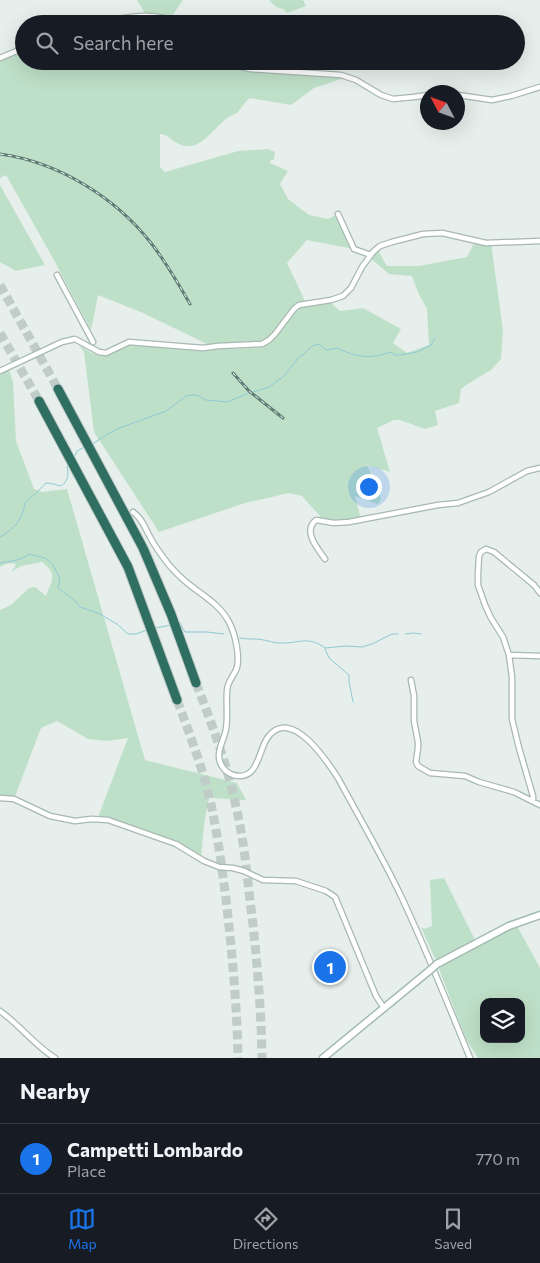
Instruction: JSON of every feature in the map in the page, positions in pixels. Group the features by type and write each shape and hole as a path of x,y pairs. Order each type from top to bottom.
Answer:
{"highway":[{"path":"58,389 143,548 171,614 196,683"},
{"path":"39,401 128,567 177,700"}],"main road":[{"path":"324,1058 437,964 510,926 540,915"}],"street":[{"path":"0,58 15,52"},
{"path":"265,70 341,75 356,80 381,95 393,99 420,96"},
{"path":"465,95 492,100 540,88"},
{"path":"338,214 354,249 372,253"},
{"path":"0,371 56,345 75,339 99,352 106,353 129,342 203,348 262,344 275,334 294,308 299,305 331,300 343,296 351,288 372,253 380,246 423,234 442,233 486,243 540,240"},
{"path":"57,275 93,342"},
{"path":"325,559 310,534 311,526 316,520 331,523 341,522 458,502 489,492 527,471 540,468"},
{"path":"133,512 140,517 158,552 167,563 185,581 216,604 225,614 232,627 237,666 228,686 226,729 219,753 221,765 233,775 248,773 257,763 268,737 273,732 284,728 298,732 319,752 338,778 400,896 470,1058"},
{"path":"533,801 512,719 512,677 509,655 503,637 490,616 479,590 479,556 483,550 488,549 494,552 534,585 540,593"},
{"path":"509,655 540,656"},
{"path":"412,680 414,721 418,742 416,760 418,766 430,773 465,776 514,792 540,805"},
{"path":"0,798 14,799 50,816 75,821 90,819 108,820 176,844 204,861 219,867 244,871 263,880 296,881 326,891 335,897 376,996 384,1008"},
{"path":"0,1011 22,1029 35,1044 55,1058"}],"green space":[{"path":"137,0 183,0 173,15 146,15"},
{"path":"269,0 303,0 306,6 287,13 283,9 276,7"},
{"path":"15,52 15,70 278,70 347,77 314,88 291,105 250,98 237,113 227,118 203,140 193,146 182,145 160,134 160,167 165,172 238,151 268,149 275,152 274,159 270,163 288,171 280,184 288,199 309,215 328,219 338,214 354,249 307,240 287,263 305,301 291,309 274,332 261,341 207,344 143,313 98,295 91,330 6,175 0,178 0,58"},
{"path":"0,185 45,265 16,271 0,262"},
{"path":"475,241 491,243 503,330 501,359 491,370 461,389 459,403 435,411 438,425 425,429 400,420 394,420 377,428 390,472 367,465 381,499 378,504 355,496 361,519 349,522 322,521 302,496 289,493 245,503 159,532 94,432 84,352 79,345 97,355 104,355 131,344 199,351 260,348 273,340 300,307 330,302 340,311 363,308 401,329 393,343 407,353 429,345 427,309 412,276 389,274 369,257 377,249 387,266 419,266 467,257"},
{"path":"8,367 13,382 16,441 34,489 42,492 67,489 145,760 237,783 246,800 209,798 204,824 201,859 176,844 130,827 97,820 128,738 107,741 88,739 57,721 41,728 14,799 0,798 0,610 11,605 29,588 35,587 46,596 52,581 50,570 42,562 21,566 11,572 16,565 13,563 0,567 0,371"},
{"path":"444,878 475,940 436,961 421,927 425,929 432,926 430,880"},
{"path":"517,926 540,968 540,1058 478,1058 466,1039 439,969 443,965"}],"waterway":[{"path":"253,392 269,387 284,376 300,356 319,344 326,350 338,348 361,356 377,356 391,352 395,355 400,355 417,352 431,345 435,338"},
{"path":"92,444 117,429 166,411 186,396 197,395 206,400 227,402 249,393"},
{"path":"74,458 77,451 84,447"},
{"path":"0,537 16,524 26,502 46,483 61,486 65,482 69,465"},
{"path":"0,563 19,559 29,554 45,558 53,565 60,579 58,588 80,607 98,613 117,624 128,634 136,634 147,630"},
{"path":"178,624 180,623 185,632 224,634"},
{"path":"156,628 171,625"},
{"path":"240,638 261,639 279,643 308,641 325,648 362,647 392,634 398,634"},
{"path":"405,634 421,634"},
{"path":"325,649 329,658 349,675 353,702"}],"tunnel":[{"path":"0,285 58,389"},
{"path":"0,333 39,401"},
{"path":"196,683 213,727 227,772 242,835 256,954 262,1058"},
{"path":"177,700 205,781 216,831 230,939 238,1058"}],"railway":[{"path":"0,154 22,158 43,165 84,184 103,197 137,226 151,243 167,265 190,304"},
{"path":"233,373 249,391 283,418"}],"place":[{"name":"Campetti Lombardo","path":"330,967"}]}
